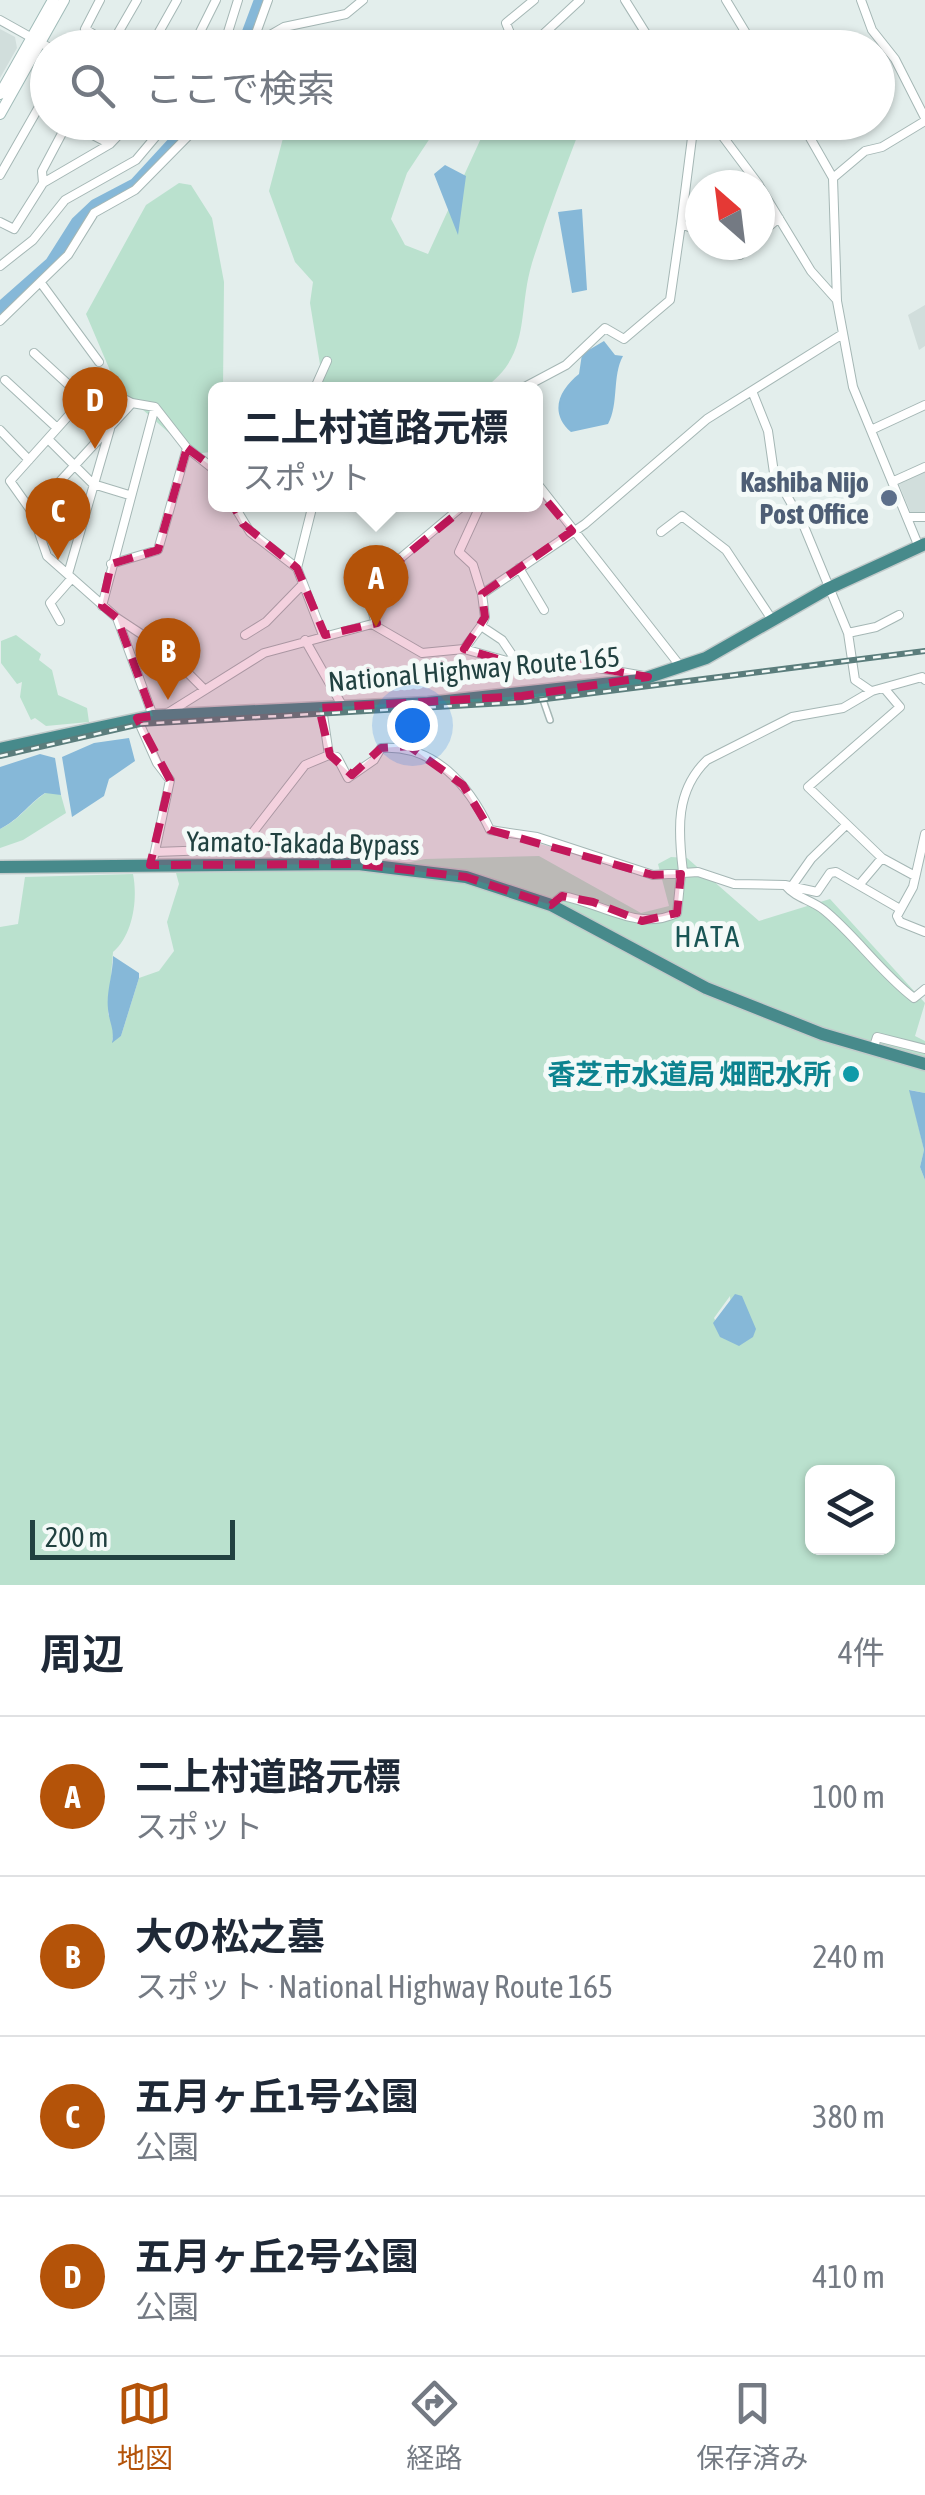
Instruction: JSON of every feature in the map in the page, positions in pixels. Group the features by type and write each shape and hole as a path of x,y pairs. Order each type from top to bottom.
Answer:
{"highway":[{"name":"National Highway Route 165","path":"0,749 159,715 541,694 648,678 682,668 826,589 922,546"},
{"name":"Yamato-Takada Bypass","path":"0,866 153,859 358,864 430,870 551,905 706,988 873,1050 925,1064"}],"main road":[{"path":"44,30 53,0"},
{"path":"47,30 64,0"},
{"path":"0,94 30,55"},
{"path":"0,114 30,60"}],"street":[{"path":"86,30 100,0"},
{"path":"121,30 137,0"},
{"path":"160,30 177,0"},
{"path":"201,30 216,0"},
{"path":"229,30 238,0"},
{"path":"257,30 268,0"},
{"path":"279,30 346,14 363,0"},
{"path":"509,30 506,23 534,0"},
{"path":"548,30 580,0"},
{"path":"625,0 644,30"},
{"path":"726,0 744,30"},
{"path":"861,0 872,30"},
{"path":"0,20 30,36"},
{"path":"895,60 925,120 895,139"},
{"path":"0,176 30,123"},
{"path":"44,183 42,171 59,140"},
{"path":"102,140 110,144"},
{"path":"0,222 14,229 44,183 114,140"},
{"path":"0,266 33,240 65,200 136,160 153,140"},
{"path":"0,321 68,255 94,214 136,190 185,140"},
{"path":"534,382 566,365 606,328 624,339 670,300 692,140"},
{"path":"725,140 747,170"},
{"path":"811,140 832,178 837,301 853,387 922,546"},
{"path":"832,178 865,151 893,140"},
{"path":"775,212 811,271 837,301"},
{"path":"775,221 779,218"},
{"path":"681,224 685,226"},
{"path":"41,282 100,362"},
{"path":"482,594 648,473 707,420 841,335"},
{"path":"34,353 84,399"},
{"path":"317,382 327,360"},
{"path":"5,380 58,428"},
{"path":"204,689 164,649 102,606 48,556 32,512 10,481 96,385 132,403 154,407 187,448 208,465"},
{"path":"752,391 768,431 774,472 803,524 826,589 848,632 855,680 872,692"},
{"path":"32,512 132,403"},
{"path":"871,430 925,405"},
{"path":"102,606 154,407"},
{"path":"60,621 50,603 70,576 110,429"},
{"path":"0,430 29,460"},
{"path":"48,439 93,484 129,495"},
{"path":"110,564 158,550 187,448"},
{"path":"894,481 925,467"},
{"path":"543,492 682,668"},
{"path":"238,512 250,532 297,568"},
{"path":"311,512 297,568 323,635"},
{"path":"456,512 378,578 369,599 376,624 422,653 464,649 519,666 576,664 648,678"},
{"path":"464,649 485,617 473,566 459,552 476,512"},
{"path":"661,532 682,516 726,550 773,621"},
{"path":"908,518 925,517"},
{"path":"519,568 544,610"},
{"path":"246,636 266,622 302,584"},
{"path":"848,632 876,627 899,615"},
{"path":"117,618 159,715 264,652 376,624"},
{"path":"481,626 502,640 519,666"},
{"path":"305,640 343,707"},
{"path":"551,905 562,896 593,902 642,922 677,913 682,873 680,806 696,770 707,760 792,717 842,708 872,692 922,677 925,680"},
{"path":"884,688 900,707 809,782 808,787 882,858 916,876"},
{"path":"541,694 550,720"},
{"path":"322,708 329,755"},
{"path":"137,718 170,780 153,859 240,849 305,765 329,755 337,757 348,778 374,760 381,748 409,746 440,764 463,786 490,830 537,837 653,875 708,874 734,884 789,886 817,892 836,872 900,908"},
{"path":"789,886 810,859 845,826"},
{"path":"925,834 922,864 900,908 900,922 925,932"},
{"path":"860,884 882,858"},
{"path":"789,886 796,898 826,911 914,998 925,989"},
{"path":"873,1050 877,1037 925,1049"}],"highlighted area":[{"path":"187,448 215,469 243,524 297,568 325,635 377,623 369,599 378,578 460,511 483,473 514,462 572,531 482,594 485,617 464,649 519,665 576,664 648,677 522,696 319,708 330,755 352,775 381,748 409,746 463,785 490,830 653,875 681,874 677,913 642,921 593,902 562,896 551,905 466,877 358,864 150,865 170,780 137,718 153,716 117,618 102,606 111,564 158,550"}],"shaded area":[{"path":"0,29 15,37 17,48 0,78"},
{"path":"925,305 925,346 919,350 908,315"},
{"path":"925,470 925,514 912,516 898,482"}],"green space":[{"path":"282,140 429,140 407,173 391,219 405,245 428,254 480,140 576,140 532,263 516,347 492,382 323,382 310,303 313,282 295,262 269,191"},
{"path":"179,183 191,185 212,218 224,282 223,382 208,382 208,452 193,454 117,387 86,314 146,205"},
{"path":"16,635 41,654 39,660 52,670 58,695 87,708 89,722 46,726 35,718 31,720 20,697 22,682 17,684 1,663 1,641"},
{"path":"50,790 61,795 66,813 23,840 0,848 0,829"},
{"path":"539,856 641,913 669,906 658,864 671,857 687,858 759,921 830,899 925,1003 915,1036 925,1041 925,1093 910,1090 924,1150 920,1167 925,1180 925,1585 0,1585 0,927 18,924 25,877 133,874 132,916 125,936 113,952 108,1014 115,1028 112,1041 121,1036 139,978 159,971 174,951 167,922 179,884 176,873 372,870 425,859","holes":["730,1296 733,1341 725,1339 714,1318"]}],"water":[{"path":"445,165 466,176 458,235 434,174"},
{"path":"582,209 587,290 572,293 558,212"},
{"path":"604,341 615,355 623,356 611,416 608,424 571,432 560,417 559,401 579,374 582,354"},
{"path":"129,738 135,761 109,779 104,796 72,817 62,757 94,743"},
{"path":"40,754 55,758 61,795 45,793 0,829 0,767"},
{"path":"113,956 139,973 139,978 121,1036 112,1043 108,1002"},
{"path":"909,1090 925,1093 925,1180 920,1167 924,1150"},
{"path":"735,1294 742,1296 756,1329 753,1337 739,1346 720,1337 713,1323"}],"waterway":[{"path":"249,30 260,0"},
{"path":"0,308 51,263 77,222 95,205 135,184 175,140"}],"railway":[{"path":"0,756 140,724 522,702 925,651"}],"place":[{"name":"五月ヶ丘2号公園","path":"95,449"},
{"name":"Kashiba Nijo Post Office","path":"889,498"},
{"name":"五月ヶ丘1号公園","path":"58,560"},
{"name":"二上村道路元標","path":"376,627"},
{"name":"大の松之墓","path":"168,700"},
{"name":"香芝市水道局 畑配水所","path":"851,1074"}],"district":[{"name":"HATA","path":"708,936"}]}
